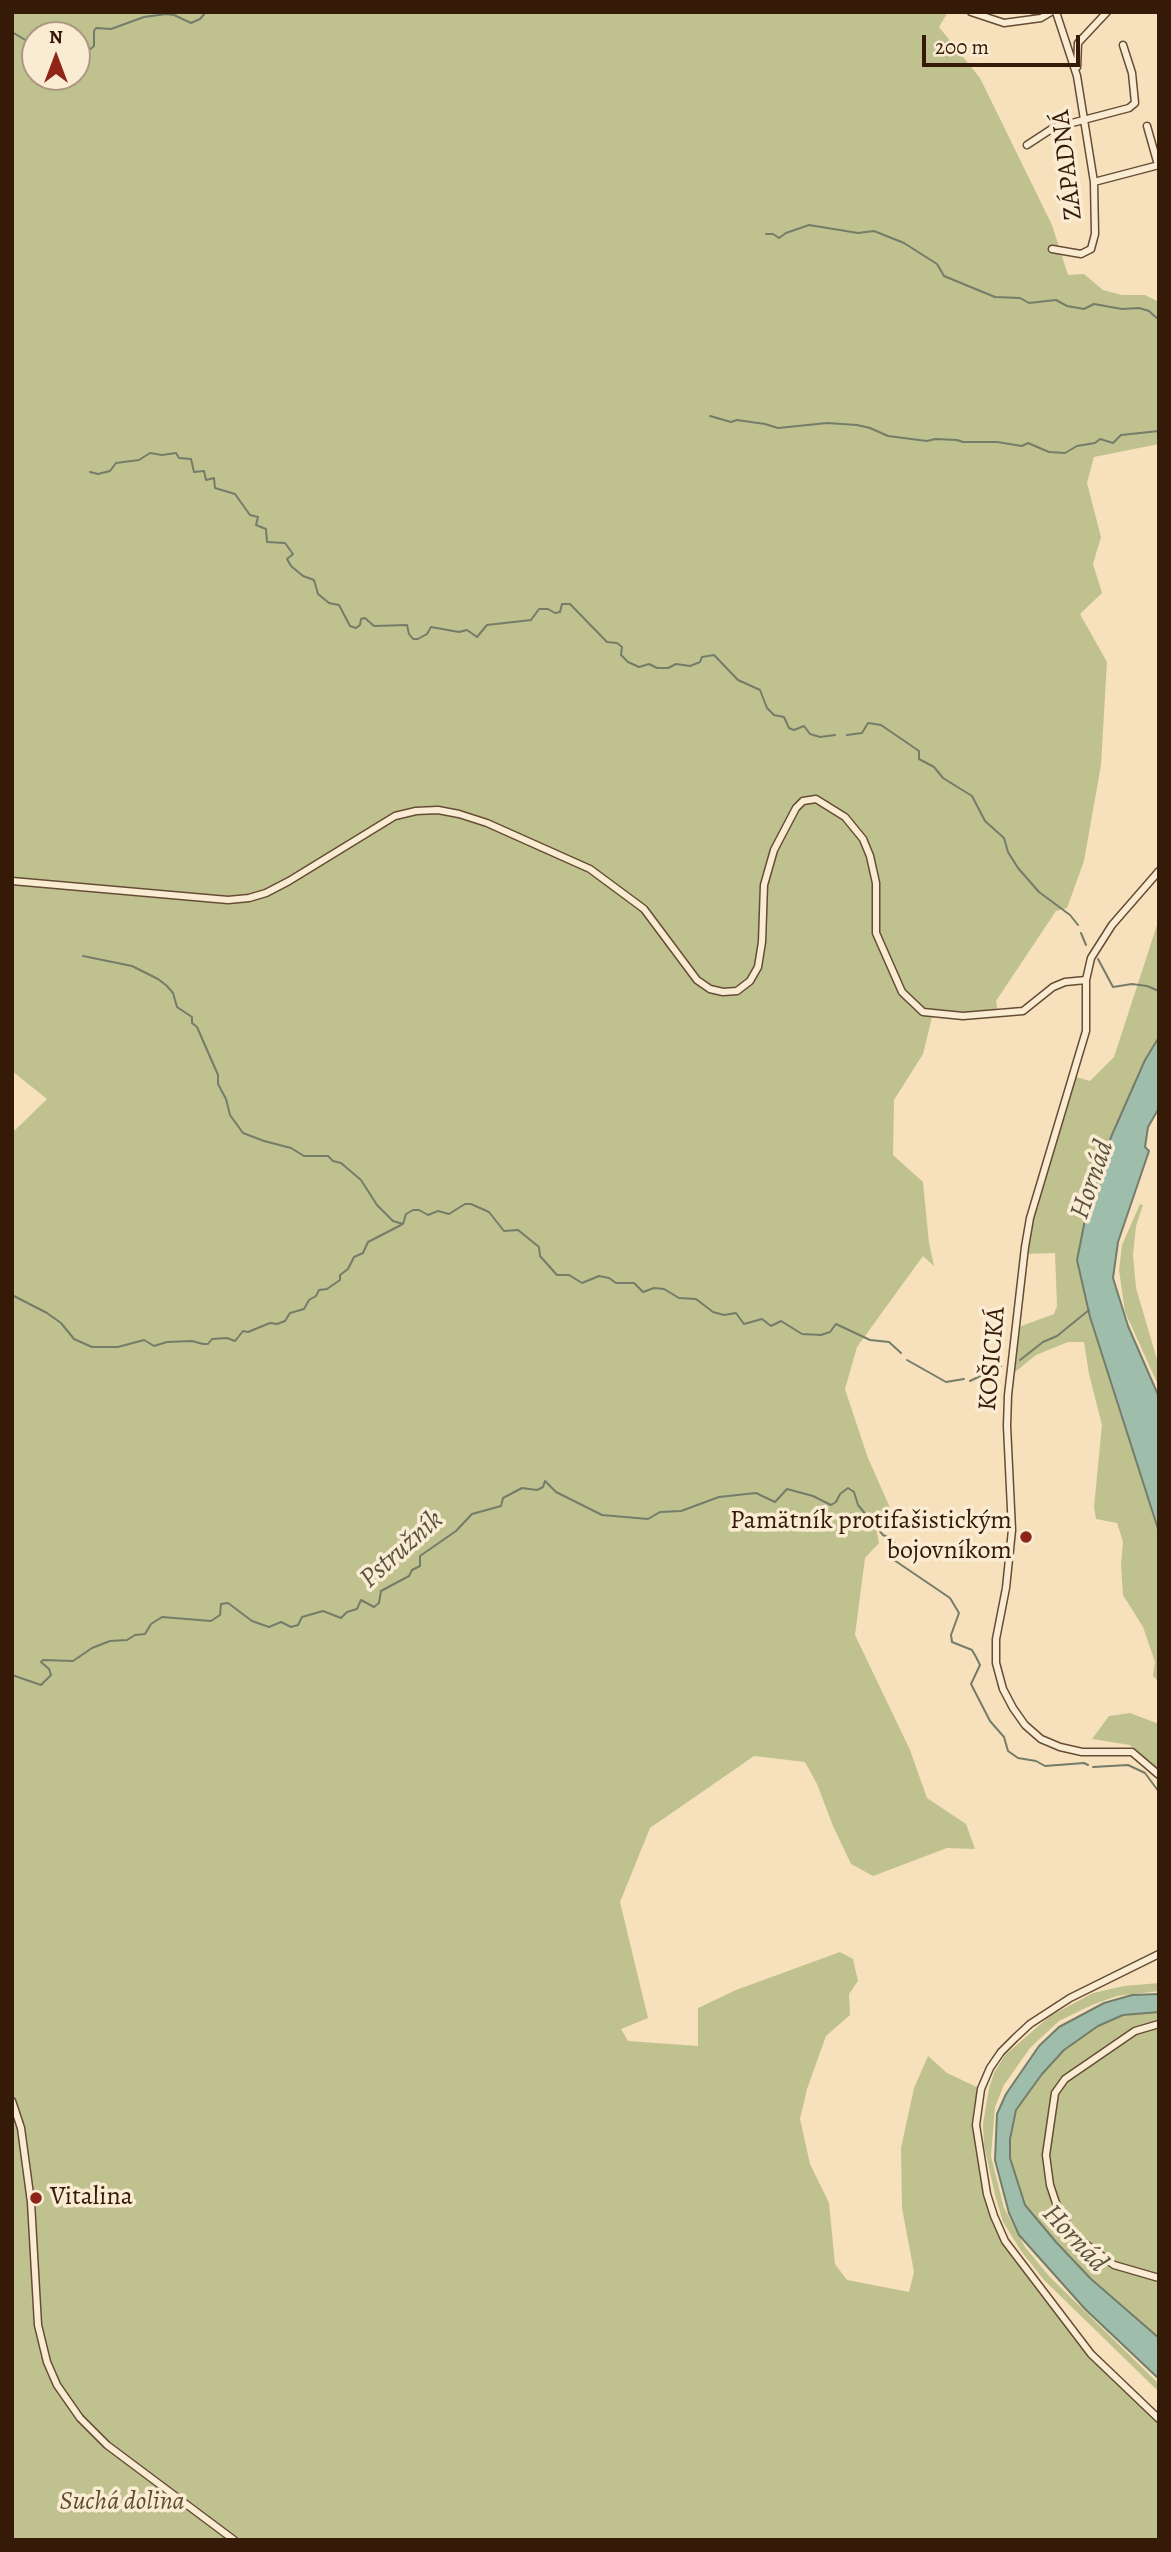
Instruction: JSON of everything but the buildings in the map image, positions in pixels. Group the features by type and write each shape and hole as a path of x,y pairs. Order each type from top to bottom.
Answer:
{"street":[{"path":"971,12 1004,23 1041,18 1054,12"},
{"name":"ZÁPADNÁ","path":"1054,12 1077,76"},
{"name":"ZÁPADNÁ","path":"1052,248 1081,254 1091,249 1096,234 1094,182 1077,76 1078,43 1107,12"},
{"path":"1027,145 1053,128 1084,121 1135,103 1132,73 1123,45"},
{"path":"1094,182 1158,165 1147,126"},
{"path":"12,881 228,900 249,898 277,887 395,816 438,810 487,823 590,869 644,909 697,980 710,989 737,991 750,981 758,967 762,942 764,886 775,850 796,808 803,802 816,799 845,817 863,839 876,883 876,933 902,992 923,1012 962,1016 1023,1011 1053,987 1065,982 1086,980"},
{"name":"KOŠICKÁ","path":"1159,872 1112,925 1093,955 1086,980 1086,1031 1030,1218 1011,1359 1007,1426 1012,1530 1006,1588 996,1639 999,1677 1013,1708 1025,1725 1041,1739 1082,1752 1132,1752 1159,1775"},
{"path":"1159,1954 1070,1998 1014,2038 990,2068 981,2089 976,2125 987,2194 1005,2241 1091,2354 1159,2419"},
{"path":"1159,2024 1135,2031 1076,2070 1061,2084 1053,2101 1046,2162 1057,2206 1069,2228 1079,2239 1114,2265 1159,2278"},
{"path":"12,2101 21,2128 31,2202 38,2325 47,2362 57,2385 80,2418 107,2445 234,2540"}],"green space":[{"name":"Suchá dolina","path":"12,12 948,12 939,27 980,78 1052,225 1068,275 1084,274 1103,290 1122,295 1145,295 1159,302 1159,444 1094,457 1087,483 1101,537 1093,564 1102,593 1080,614 1107,662 1101,765 1084,861 1067,908 1056,911 996,1001 998,1013 932,1017 923,1054 894,1100 893,1155 923,1182 934,1266 923,1256 857,1347 845,1389 868,1458 891,1510 874,1518 879,1543 865,1558 855,1635 910,1750 927,1798 966,1824 975,1849 947,1848 873,1876 851,1864 805,1762 754,1756 650,1828 620,1902 648,2018 621,2029 628,2041 698,2046 698,2008 736,1990 840,1952 853,1959 858,1981 849,1994 850,2015 826,2036 807,2089 800,2119 810,2164 829,2203 835,2264 847,2280 909,2292 914,2272 902,2208 901,2148 914,2088 928,2056 947,2073 981,2089 976,2125 987,2194 1005,2241 1065,2321 1159,2419 1159,2540 12,2540 12,1133 47,1099 12,1071"},
{"path":"1159,919 1159,1037 1145,1060 1111,1137 1085,1220 1077,1260 1090,1317 1159,1532 1159,1682 1153,1676 1155,1662 1143,1627 1123,1595 1123,1542 1117,1523 1096,1519 1094,1507 1102,1425 1084,1342 1068,1342 1036,1355 1009,1377 1013,1329 1054,1314 1057,1306 1055,1253 1023,1254 1073,1076 1090,1081 1114,1057"},
{"path":"1140,1204 1143,1205 1136,1226 1133,1255 1136,1288 1159,1366 1159,1387 1125,1312 1119,1270 1122,1245"},
{"path":"1130,1713 1159,1724 1159,1774 1130,1745 1092,1739 1109,1716"},
{"path":"1159,1983 1159,1991 1117,1996 1059,2021 1030,2048 1004,2085 995,2107 991,2156 1004,2208 1025,2247 1049,2276 1159,2384 1159,2392 1044,2280 1021,2251 1003,2222 984,2145 983,2124 989,2088 1005,2055 1050,2016 1093,1993 1124,1986"},
{"path":"1159,2012 1159,2338 1091,2279 1025,2205 1010,2158 1010,2139 1016,2110 1042,2074 1064,2050 1098,2026 1123,2015"}],"shaded area":[{"path":"1159,1037 1159,1108 1148,1127 1145,1147 1149,1151 1118,1242 1113,1278 1128,1326 1159,1397 1159,1532 1090,1317 1077,1260 1085,1220 1111,1137 1145,1060"},
{"path":"1159,1994 1159,2012 1123,2015 1098,2026 1064,2050 1042,2074 1016,2110 1010,2139 1010,2158 1025,2205 1091,2279 1159,2338 1159,2379 1085,2309 1019,2235 1009,2213 995,2160 997,2114 1006,2094 1039,2046 1059,2027 1104,2003 1132,1995"}],"waterway":[{"path":"91,49 94,46 96,28 111,29 144,17 166,14 191,23 206,12"},
{"path":"1030,16 1044,12"},
{"path":"995,17 1007,20"},
{"path":"12,32 21,37"},
{"path":"766,234 779,238 809,225 858,233 874,231 904,243 937,264 944,276 995,297 1020,298 1029,303 1056,300 1067,306 1084,309 1094,304 1122,309 1139,308 1149,311 1159,320"},
{"path":"710,416 731,422 737,420 778,428 827,423 857,425 888,436 927,441 935,439 997,442 1022,446 1028,443 1049,452 1065,453 1100,439 1113,443 1121,435 1159,431"},
{"path":"90,472 98,474 110,471 116,463 139,460 150,453 176,453 179,458 191,459 194,472 204,471 206,480 214,478 215,488 235,494 250,515 258,517 256,525 266,529 267,542 285,543 293,554 287,559 291,566 303,576 314,580 318,594 329,603 339,605 350,626 356,628 361,619 365,618 374,626 407,625 413,639 427,634 431,627 459,632 467,630 477,637 487,625 531,620 539,609 548,609 555,613 560,612 562,604 570,604 607,642 617,643 622,647 621,655 628,662 639,667 649,664 657,668 668,668 676,664 690,666 700,662 702,657 714,655 738,680 760,690 767,708 774,715 784,717 789,728 794,730 804,726 810,734 820,737 835,735"},
{"path":"847,735 862,733 868,723 881,725 919,751 919,759 972,796 985,821 1004,838 1008,852 1018,868 1039,892 1070,915 1078,925"},
{"path":"1081,933 1086,945"},
{"path":"83,956 132,966 167,986 173,993 177,1007 192,1017 192,1023 197,1027 218,1075 218,1084 230,1115 243,1133 291,1148 304,1156 328,1156 341,1163 361,1180 377,1205 393,1221 403,1224 406,1214 413,1210 428,1215 438,1211 449,1214 465,1204 471,1204 489,1212 504,1231 518,1230 539,1247 540,1256 557,1275 569,1275 582,1283 599,1276 616,1283 634,1283 643,1292 654,1288 664,1289 679,1298 696,1299 713,1312 724,1315 736,1313 744,1324 762,1319 771,1326 781,1321 802,1334 821,1335 830,1332 836,1324 870,1340 889,1342 901,1353"},
{"path":"1098,959 1113,987 1132,984 1159,991"},
{"path":"12,1295 47,1313 61,1323 74,1339 92,1347 118,1347 144,1340 154,1346 167,1342 192,1341 208,1344 212,1339 227,1338 235,1341 243,1331 248,1332 270,1323 277,1324 285,1321 290,1313 304,1309 319,1290 327,1289 340,1280 340,1275 348,1269 354,1257 363,1253 368,1242 401,1225"},
{"path":"1020,1360 1043,1342 1057,1336 1089,1310"},
{"path":"907,1360 946,1382 964,1379"},
{"path":"970,1381 1001,1366"},
{"name":"Pstružník","path":"12,1675 41,1685 51,1675 41,1662 43,1660 73,1661 92,1648 110,1641 127,1640 135,1635 145,1634 151,1624 162,1617 211,1621 220,1615 221,1604 228,1603 252,1621 269,1627 281,1622 291,1627 298,1625 302,1617 323,1611 341,1618 347,1612 357,1609 361,1600 374,1607 379,1603 381,1591 409,1576 412,1570 420,1566 420,1556 456,1531 472,1514 501,1506 503,1498 522,1488 537,1490 543,1487 545,1481 556,1492 602,1515 648,1519 660,1512 681,1511 719,1497 756,1493 775,1502 787,1489 813,1496 831,1505 848,1488 854,1492 858,1505 883,1535 892,1539 896,1545 894,1560 950,1598 959,1613 951,1635 952,1642 972,1650 976,1657 980,1665 971,1684 990,1721 1004,1737 1008,1751 1018,1758 1036,1761 1045,1766 1088,1765"},
{"name":"Pstružník","path":"1093,1767 1128,1765 1145,1773 1159,1792"}],"place":[{"name":"Pamätník protifašistickým bojovníkom","path":"1026,1537"},
{"name":"Vitalina","path":"36,2198"}],"water label":[{"name":"Hornád","path":"1093,1180"},
{"name":"Hornád","path":"1074,2239"}]}
